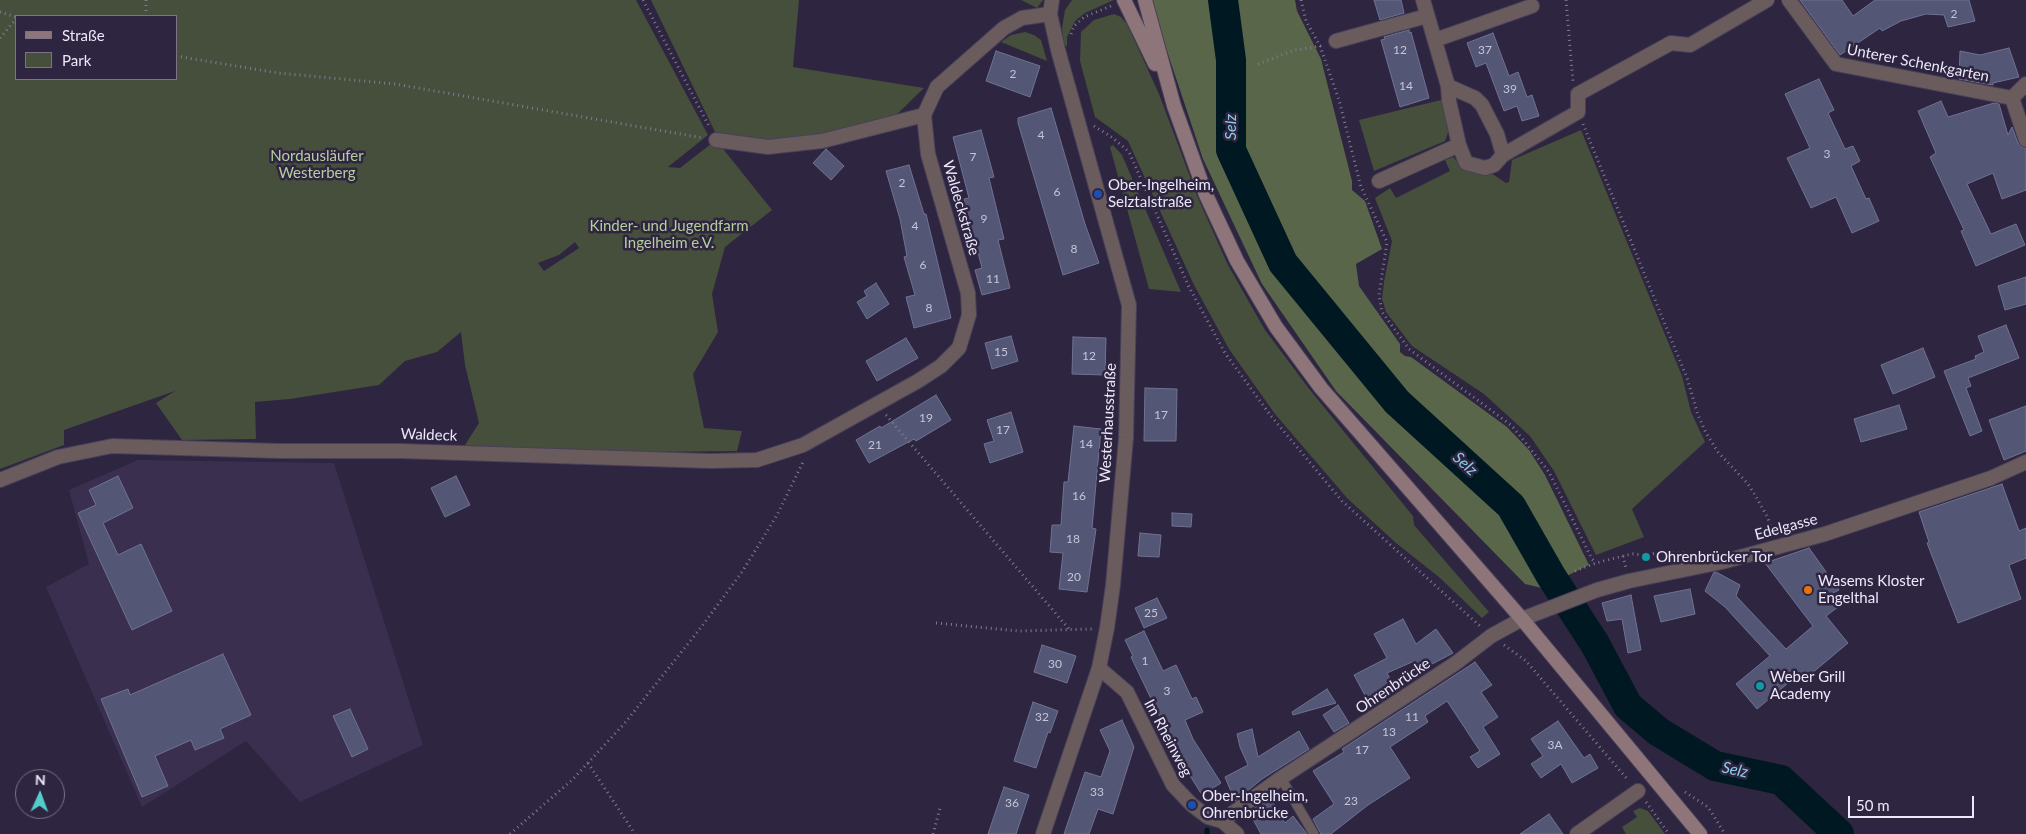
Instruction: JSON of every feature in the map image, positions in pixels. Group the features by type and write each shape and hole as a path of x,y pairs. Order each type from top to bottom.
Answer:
{"main road":[{"path":"1145,0 1174,106 1193,161 1221,229 1256,295 1276,327 1321,388 1522,619 1700,834"},
{"path":"1121,2 1139,26 1174,106"}],"street":[{"name":"Westerhausstraße","path":"1043,834 1099,668 1113,585 1126,438 1129,305 1050,14 1052,0"},
{"path":"716,140 768,147 822,141 924,115 938,87 1004,28 1022,18 1050,14 1060,0"},
{"path":"1423,0 1448,86 1449,101 1459,146 1466,163 1485,168 1494,166 1503,154 1578,112 1578,94 1671,43 1690,46 1767,0"},
{"name":"Unterer Schenkgarten","path":"1789,0 1836,64 2012,98"},
{"path":"1435,40 1532,6"},
{"path":"1336,42 1427,16"},
{"path":"2026,84 2012,98 2026,140"},
{"path":"1448,86 1474,98 1482,105 1497,134 1503,154"},
{"name":"Waldeckstraße","path":"853,419 941,366 959,348 969,315 968,293 928,154 924,115"},
{"path":"1379,181 1459,146"},
{"name":"Waldeck","path":"0,480 58,456 112,446 280,451 410,451 710,461 757,460 803,445 853,419"},
{"name":"Edelgasse","path":"1522,619 1597,590 1629,581 1722,562 1825,534 1991,478 2026,462"},
{"name":"Ohrenbrücke","path":"1222,820 1281,778 1441,673 1491,636 1522,619"},
{"name":"Im Rheinweg","path":"1099,668 1126,692 1173,785 1192,806 1208,817 1222,820 1237,834"},
{"path":"1585,832 1638,791"}],"lane":[{"path":"1281,778 1314,834"}],"path":[{"path":"146,0 146,15"},
{"path":"643,0 716,140"},
{"path":"1301,0 1306,21 1320,46 1339,100 1361,186 1387,242 1379,295 1382,312 1409,349 1512,426 1549,472 1596,563"},
{"path":"1566,0 1572,81 1578,94"},
{"path":"1070,40 1074,26 1084,17 1121,2"},
{"path":"0,12 15,18"},
{"path":"0,38 15,19"},
{"path":"1258,64 1296,50 1320,46"},
{"path":"178,56 278,73 395,84 716,140"},
{"path":"1578,112 1687,378 1706,434 1718,452 1748,484 1755,495 1768,518 1776,546"},
{"path":"1091,124 1113,138 1129,152 1189,287 1226,353 1271,416 1342,500 1491,636 1526,661 1638,791 1669,834"},
{"path":"878,405 1069,629"},
{"path":"510,834 572,780 624,724 742,572 777,515 805,457 803,445"},
{"path":"1575,571 1596,563 1633,554 1644,555"},
{"path":"936,623 1018,631 1106,628"},
{"path":"588,763 635,834"},
{"path":"1708,807 1725,834"},
{"path":"932,834 940,808"}],"shaded area":[{"path":"138,460 334,463 423,745 300,802 246,741 142,807 46,587 89,564 69,490"}],"green space":[{"name":"Nordausläufer Westerberg","path":"0,0 636,0 708,135 668,167 680,168 716,140 772,210 725,247 712,294 718,332 693,374 704,428 742,431 737,451 653,452 463,448 479,423 465,365 461,332 437,352 405,361 379,385 290,399 255,402 256,439 182,440 156,403 175,391 64,430 64,445 0,469","holes":["575,242 579,248 544,271 538,263 559,255"]},
{"path":"651,0 799,0 793,67 924,88 889,122 819,137 768,140 717,136"},
{"path":"1021,0 1043,0 1037,8"},
{"path":"1072,0 1114,0 1085,13 1075,21 1067,37 1067,46 1064,46 1062,28 1065,10"},
{"path":"1150,0 1295,0 1297,11 1321,59 1352,181 1352,190 1365,201 1382,249 1356,264 1359,286 1400,344 1400,352 1405,356 1411,357 1507,427 1529,450 1545,475 1589,565 1542,588 1525,584 1336,391 1262,284 1203,159"},
{"path":"1114,14 1121,17 1127,24 1159,94 1198,198 1228,265 1265,330 1310,390 1413,516 1414,525 1489,612 1482,618 1440,578 1396,543 1347,498 1275,414 1229,349 1194,285 1128,141 1095,117 1080,61 1081,32 1094,20"},
{"path":"1025,32 1041,40 1047,61 1001,42 1011,35"},
{"path":"1441,100 1449,130 1445,141 1374,171 1359,120"},
{"path":"1581,130 1682,376 1691,412 1705,442 1632,509 1644,537 1596,555 1554,471 1530,436 1484,394 1412,346 1386,312 1382,299 1392,241 1375,198 1390,188 1396,198 1450,171 1445,160 1453,157 1464,168 1491,173 1506,183 1509,182 1512,160"},
{"path":"1113,145 1122,155 1181,292 1149,289 1110,147"},
{"path":"1640,808 1648,811 1665,834 1626,834 1622,827 1637,817 1633,811"}],"building":[{"path":"1374,0 1401,0 1404,13 1380,20"},
{"path":"1800,0 1842,0 1853,16 1875,0 1969,0 1975,21 1948,27 1944,15 1926,14 1901,21 1882,31 1880,28 1840,55"},
{"path":"1409,30 1429,98 1400,107 1381,40 1385,39 1384,37"},
{"path":"1493,33 1509,76 1518,72 1527,97 1532,95 1539,116 1522,121 1517,106 1504,111 1486,63 1476,67 1467,43"},
{"path":"2009,48 2019,77 1993,83 1993,85 1959,79 1960,51 1980,55"},
{"path":"996,51 1040,66 1030,97 986,81"},
{"path":"1819,79 1834,110 1828,113 1845,149 1853,146 1860,161 1851,166 1866,199 1869,198 1879,221 1852,233 1836,197 1811,208 1787,158 1810,148 1785,94"},
{"path":"1941,101 1948,117 1994,103 1999,104 2008,135 2012,127 2018,143 2026,149 2026,190 2002,199 1993,173 1967,184 1991,234 2016,224 2025,245 1976,266 1961,231 1964,230 1930,157 1936,153 1918,111"},
{"path":"1051,108 1085,224 1099,263 1063,275 1018,123 1018,118"},
{"path":"981,130 994,177 989,178 1004,239 998,240 1010,288 982,295 975,270 982,268 964,199 969,198 953,137"},
{"path":"826,149 844,166 831,180 813,163"},
{"path":"909,165 924,214 926,214 951,318 914,328 906,297 915,295 904,257 907,256 900,219 886,171"},
{"path":"2026,277 2026,304 2005,310 1998,286"},
{"path":"876,283 889,304 867,319 857,302 867,296 864,291"},
{"path":"2006,325 2019,358 1968,378 1971,386 1966,388 1982,431 1970,436 1944,371 1976,359 1975,356 1984,352 1978,336"},
{"path":"1011,336 1018,361 992,369 985,343"},
{"path":"1073,337 1106,338 1105,375 1072,374"},
{"path":"906,338 918,358 877,381 866,361"},
{"path":"1923,348 1935,377 1893,394 1881,365"},
{"path":"1145,388 1177,389 1176,441 1144,441"},
{"path":"936,395 951,420 916,441 914,439 869,463 856,440 880,426 881,428"},
{"path":"1899,405 1907,429 1861,442 1854,419"},
{"path":"2026,406 2026,451 2004,460 1989,420"},
{"path":"1011,412 1023,452 990,463 984,444 994,441 987,420"},
{"path":"1074,426 1101,429 1092,528 1096,529 1087,592 1059,589 1063,553 1050,552 1052,525 1061,525 1064,482 1068,482"},
{"path":"118,476 133,508 103,523 118,555 141,544 172,611 132,630 78,513 96,505 89,490"},
{"path":"456,476 470,505 445,517 431,488"},
{"path":"2002,484 2019,531 2026,528 2026,558 2009,565 2021,599 1958,623 1927,543 1929,542 1919,512"},
{"path":"1172,513 1192,514 1191,527 1172,526"},
{"path":"1140,533 1161,535 1159,557 1138,556"},
{"path":"1809,548 1839,590 1833,593 1842,604 1826,616 1848,643 1805,679 1800,673 1757,709 1736,684 1770,656 1725,607 1705,591 1714,572 1740,585 1736,596 1786,649 1813,626 1765,563"},
{"path":"1690,589 1695,614 1661,622 1654,596"},
{"path":"1631,595 1641,650 1628,653 1622,619 1607,621 1602,603"},
{"path":"1157,598 1167,618 1144,628 1135,608"},
{"path":"1403,619 1416,644 1436,629 1453,653 1417,672 1412,662 1387,673 1393,685 1367,699 1354,675 1387,658 1374,634"},
{"path":"1144,631 1163,671 1176,665 1192,699 1196,697 1203,712 1185,720 1193,739 1221,783 1202,795 1181,761 1131,657 1133,656 1125,640"},
{"path":"1042,645 1076,656 1067,683 1034,672"},
{"path":"223,654 251,715 220,729 224,738 195,750 191,740 155,756 168,786 142,797 101,699 128,689 130,695"},
{"path":"1475,662 1492,685 1481,692 1498,717 1483,727 1500,754 1478,768 1470,757 1480,751 1447,701 1425,716 1428,722 1390,747 1410,778 1368,805 1331,834 1321,834 1313,819 1334,804 1313,771 1344,752 1342,749"},
{"path":"1327,689 1336,703 1293,715 1292,712"},
{"path":"1033,702 1058,711 1050,733 1048,732 1036,768 1014,761"},
{"path":"1338,705 1349,723 1334,732 1323,715"},
{"path":"350,709 368,749 352,757 333,716"},
{"path":"1122,720 1134,747 1113,814 1098,809 1089,834 1064,834 1085,772 1101,777 1110,751 1100,730"},
{"path":"1558,721 1584,758 1590,754 1598,768 1572,783 1561,764 1541,778 1531,764 1543,756 1531,739"},
{"path":"1252,729 1258,757 1299,731 1309,749 1262,779 1235,801 1225,777 1248,765 1240,747 1237,734"},
{"path":"1004,787 1029,795 1016,834 988,834"},
{"path":"1270,797 1285,823 1293,816 1307,834 1261,834 1249,812"},
{"path":"1549,814 1563,834 1520,834"}],"waterway":[{"name":"Selz","path":"1223,0 1231,60 1231,150 1283,263 1397,402 1511,506 1551,576 1595,644 1628,706 1659,732 1715,766 1781,780 1839,834"}],"place":[{"name":"Ober-Ingelheim, Selztalstraße","path":"1098,194"},
{"name":"Ohrenbrücker Tor","path":"1646,557"},
{"name":"Wasems Kloster Engelthal","path":"1808,590"},
{"name":"Weber Grill Academy","path":"1760,686"},
{"name":"Ober-Ingelheim, Ohrenbrücke","path":"1192,805"}],"park label":[{"name":"Kinder- und Jugendfarm Ingelheim e.V.","path":"669,234"}]}
